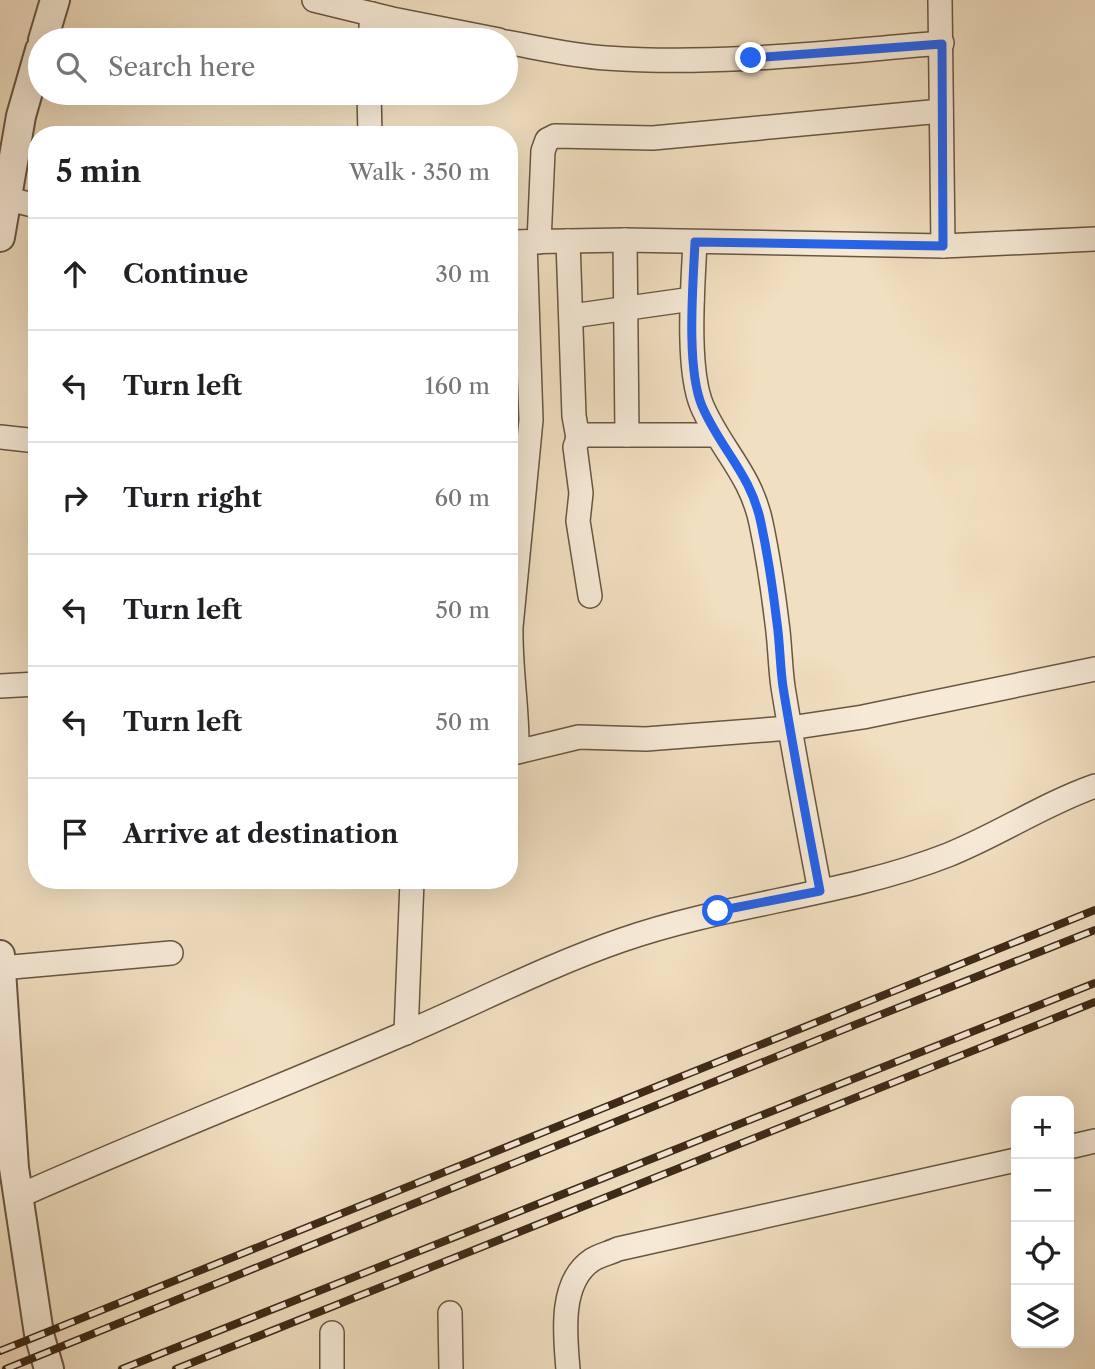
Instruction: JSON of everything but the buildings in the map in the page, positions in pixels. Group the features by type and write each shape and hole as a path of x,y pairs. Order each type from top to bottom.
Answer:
{"street":[{"path":"47,28 55,0"},
{"path":"314,0 385,11 452,28"},
{"path":"940,0 943,246"},
{"path":"376,28 385,11"},
{"path":"518,43 603,58 658,61 740,59 942,44"},
{"path":"0,237 11,113 28,76"},
{"path":"369,105 370,126"},
{"path":"518,555 531,420 524,242 547,140 555,136 653,138 941,111"},
{"path":"3,197 28,204"},
{"path":"524,242 625,240 943,246 1095,239"},
{"path":"625,240 627,435"},
{"path":"568,241 574,416 578,438 575,447 580,493 578,521 590,596"},
{"path":"695,242 692,299 696,385 716,435 752,489 761,522 790,728 820,891"},
{"path":"572,316 692,299"},
{"path":"578,438 586,435 716,435"},
{"path":"0,437 28,440"},
{"path":"518,751 579,737 646,739 790,728 863,717 1095,669"},
{"path":"0,687 28,685"},
{"path":"17,1197 124,1149 620,941 718,911 893,874 950,854 1095,786"},
{"path":"406,1033 412,889"},
{"path":"1,968 171,953"},
{"path":"0,955 17,1197 39,1334 49,1369"},
{"path":"1074,1146 1095,1141"},
{"path":"568,1369 567,1308 573,1281 591,1261 618,1249 1011,1161"},
{"path":"450,1313 450,1369"},
{"path":"332,1333 332,1369"}],"railway":[{"path":"0,1351 1095,910"},
{"path":"6,1369 1095,930"},
{"path":"122,1369 1095,983"},
{"path":"176,1369 1095,1002"}],"route":[{"path":"718,911 820,891 783,684 777,623 761,522 752,489 716,435 696,385 692,299 695,242 943,246 942,44 751,58"}]}
